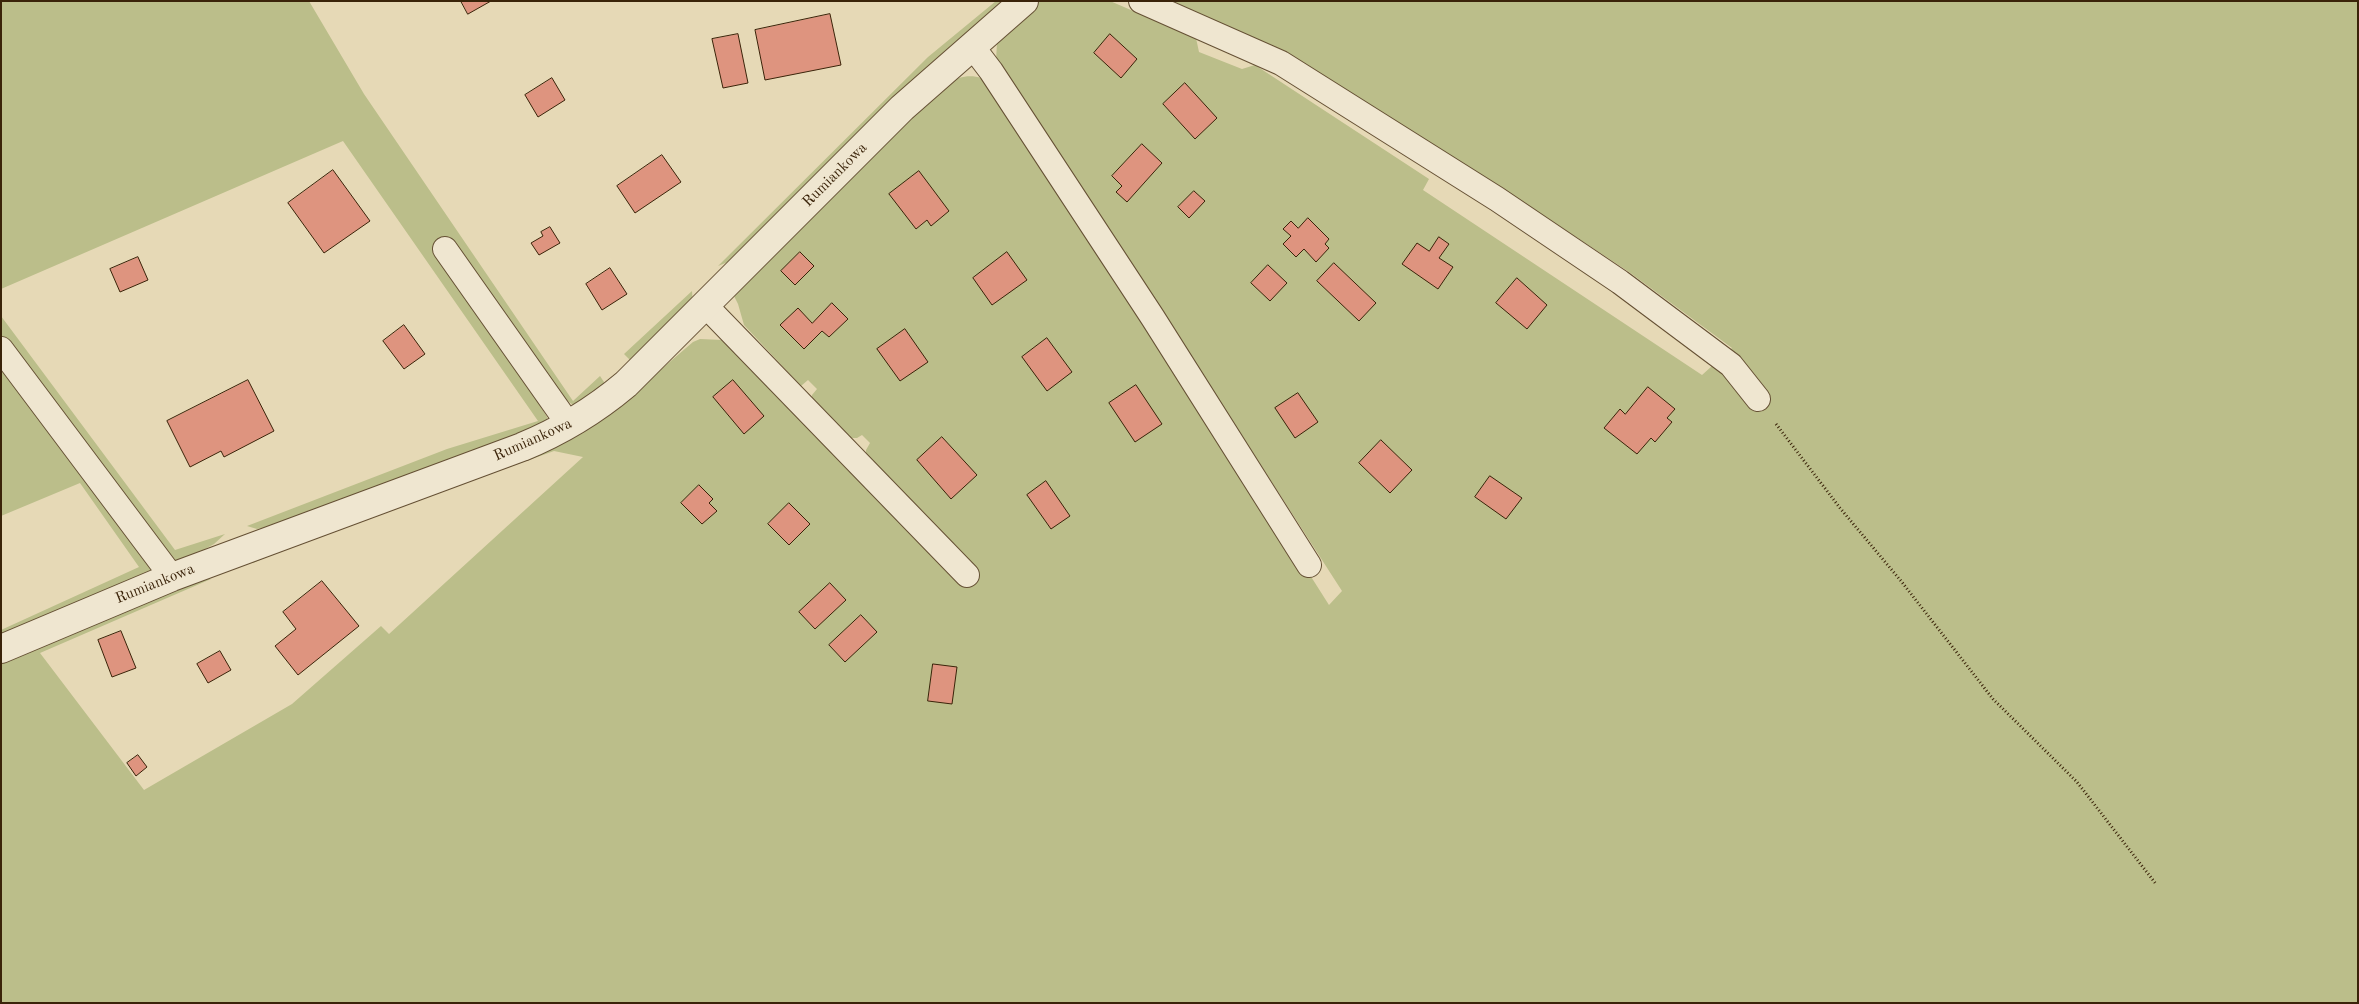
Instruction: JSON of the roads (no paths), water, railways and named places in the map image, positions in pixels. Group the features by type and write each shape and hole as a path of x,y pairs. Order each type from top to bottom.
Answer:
{"street":[{"name":"Rumiankowa","path":"1,649 172,577 522,447 569,425 600,406 626,384 706,306 902,108 1024,1"}],"lane":[{"path":"1141,1 1281,63 1496,199 1620,282 1731,365 1758,399"},
{"path":"972,46 991,71 1153,318 1309,565"},
{"path":"445,249 569,425"},
{"path":"706,306 967,575"},
{"path":"1,349 172,577"}]}
